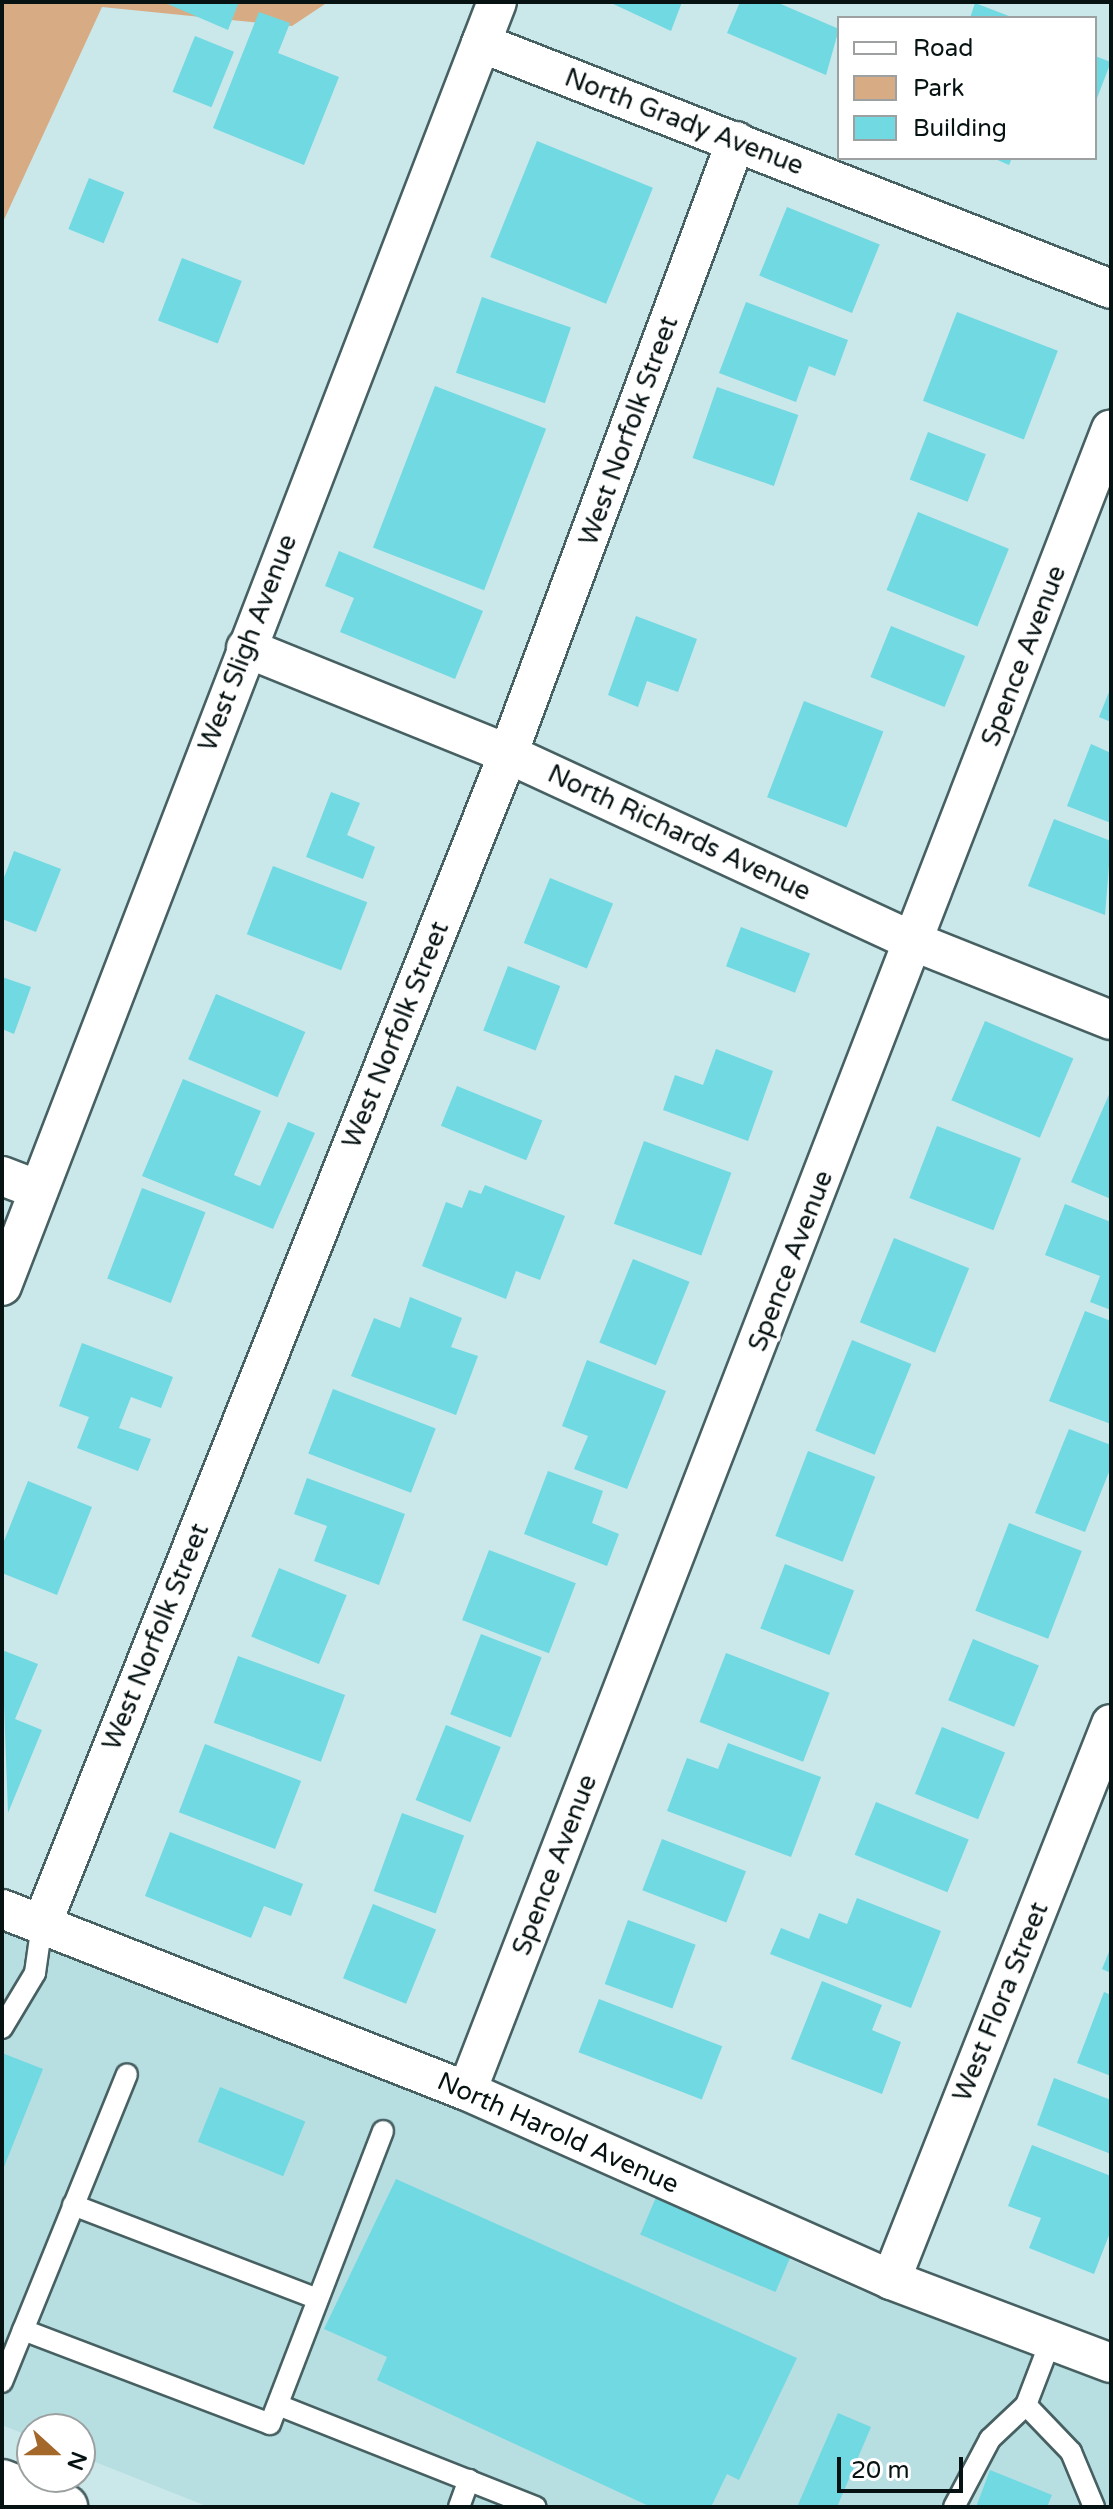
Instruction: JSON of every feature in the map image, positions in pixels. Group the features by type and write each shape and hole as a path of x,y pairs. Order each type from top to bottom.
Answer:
{"main road":[{"path":"2,2482 65,2507"}],"street":[{"name":"West Sligh Avenue","path":"2,1286 497,2"},
{"name":"North Grady Avenue","path":"481,43 1111,289"},
{"name":"West Norfolk Street","path":"42,1924 508,754 736,141"},
{"name":"Spence Avenue","path":"467,2091 915,942 1111,429"},
{"name":"North Richards Avenue","path":"246,648 508,754 915,942 1111,1020"},
{"path":"2,1176 38,1190"},
{"name":"West Flora Street","path":"891,2280 1111,1724"},
{"name":"North Harold Avenue","path":"2,1909 467,2091 891,2280 1111,2363"}],"lane":[{"path":"2,2028 35,1973 42,1924"},
{"path":"2,2382 127,2074"},
{"path":"23,2330 270,2424 383,2131"},
{"path":"73,2205 318,2299"},
{"path":"954,2507 990,2439 1026,2405 1051,2340"},
{"path":"278,2405 535,2507"},
{"path":"1026,2405 1071,2452 1092,2498"},
{"path":"459,2507 469,2480"}],"shaded area":[{"path":"2,1932 459,2111 861,2291 1111,2386 1111,2507 209,2507 96,2462 96,2413 16,2413 16,2431 2,2425"}],"green space":[{"path":"2,2 328,2 292,26 102,7 2,224"}],"building":[{"path":"163,2 239,2 228,30"},
{"path":"609,2 682,2 671,31"},
{"path":"740,2 776,2 837,28 826,75 727,33"},
{"path":"975,3 1009,16 971,16"},
{"path":"259,12 290,23 278,53 339,77 304,165 213,128"},
{"path":"195,36 234,52 211,107 173,92"},
{"path":"1097,57 1111,62 1097,98"},
{"path":"537,141 653,188 606,304 490,257"},
{"path":"89,178 124,192 104,243 68,229"},
{"path":"787,207 880,244 852,313 759,276"},
{"path":"182,258 242,281 218,343 158,321"},
{"path":"482,297 571,328 545,403 456,373"},
{"path":"746,302 848,340 835,376 809,366 796,402 719,373"},
{"path":"957,312 1058,351 1024,439 923,401"},
{"path":"435,386 546,429 484,590 373,548"},
{"path":"717,387 798,415 774,486 693,458"},
{"path":"928,432 986,454 968,502 910,480"},
{"path":"918,512 1009,549 977,627 887,590"},
{"path":"339,551 483,611 455,679 340,632 354,598 325,586"},
{"path":"636,616 697,639 678,692 647,681 638,707 608,695"},
{"path":"891,626 965,656 945,707 870,677"},
{"path":"1111,687 1111,722 1099,717"},
{"path":"804,701 883,731 846,828 767,797"},
{"path":"1091,744 1111,753 1111,823 1067,806"},
{"path":"331,792 360,803 347,835 375,847 363,879 306,857"},
{"path":"1054,819 1111,841 1105,915 1028,886"},
{"path":"14,851 61,869 36,932 2,919 2,883"},
{"path":"273,866 367,902 341,970 247,934"},
{"path":"550,878 613,903 587,968 524,943"},
{"path":"741,927 810,954 795,993 726,966"},
{"path":"508,966 560,986 536,1050 483,1030"},
{"path":"2,977 31,987 14,1034 2,1029"},
{"path":"216,994 305,1032 278,1097 188,1059"},
{"path":"985,1021 1073,1059 1040,1138 951,1100"},
{"path":"716,1049 773,1071 748,1141 663,1110 675,1075 703,1085"},
{"path":"183,1079 261,1111 234,1175 260,1186 288,1122 315,1133 273,1229 142,1176"},
{"path":"457,1086 542,1120 526,1160 441,1126"},
{"path":"1111,1090 1111,1199 1071,1182"},
{"path":"937,1126 1021,1158 993,1230 909,1198"},
{"path":"644,1141 731,1173 701,1256 614,1224"},
{"path":"485,1185 565,1216 540,1280 516,1271 506,1299 422,1266 446,1202 462,1208 469,1190 481,1194"},
{"path":"142,1188 205,1212 171,1303 107,1279"},
{"path":"1065,1204 1111,1222 1111,1310 1090,1302 1100,1276 1045,1255"},
{"path":"894,1238 969,1268 935,1353 860,1322"},
{"path":"633,1259 690,1282 656,1365 599,1342"},
{"path":"410,1297 462,1318 451,1347 478,1356 456,1415 351,1376 374,1318 400,1328"},
{"path":"1085,1311 1111,1321 1111,1424 1049,1401"},
{"path":"852,1340 911,1364 875,1455 815,1431"},
{"path":"82,1343 173,1377 161,1408 131,1397 119,1428 151,1439 138,1471 77,1448 89,1417 59,1406"},
{"path":"587,1360 666,1391 627,1489 574,1469 588,1436 562,1426"},
{"path":"333,1389 436,1428 411,1493 308,1453"},
{"path":"1069,1429 1111,1445 1111,1467 1085,1532 1035,1513"},
{"path":"808,1451 875,1477 843,1562 775,1536"},
{"path":"548,1471 603,1491 592,1523 619,1534 607,1566 524,1534"},
{"path":"307,1478 405,1514 379,1585 314,1561 327,1526 294,1514"},
{"path":"28,1481 92,1507 57,1595 2,1573 2,1546"},
{"path":"1009,1523 1082,1551 1048,1639 975,1611"},
{"path":"489,1550 576,1583 549,1653 462,1620"},
{"path":"785,1564 854,1591 829,1655 760,1628"},
{"path":"279,1568 347,1595 319,1664 251,1637"},
{"path":"481,1634 542,1657 511,1738 450,1714"},
{"path":"973,1639 1039,1666 1014,1727 948,1700"},
{"path":"2,1650 38,1664 15,1719 42,1730 8,1813"},
{"path":"726,1653 830,1693 803,1762 699,1722"},
{"path":"238,1656 345,1695 321,1762 214,1723"},
{"path":"446,1725 501,1747 470,1822 416,1800"},
{"path":"942,1727 1005,1752 978,1819 915,1794"},
{"path":"728,1743 821,1777 791,1857 667,1811 687,1758 718,1769"},
{"path":"205,1744 301,1781 275,1849 179,1812"},
{"path":"876,1802 969,1839 947,1892 855,1855"},
{"path":"402,1813 464,1836 436,1914 374,1891"},
{"path":"170,1832 303,1884 291,1916 264,1906 251,1938 145,1896"},
{"path":"662,1839 746,1871 726,1923 642,1890"},
{"path":"857,1898 941,1931 911,2008 770,1954 781,1928 809,1939 819,1913 847,1924"},
{"path":"373,1904 436,1929 406,2004 343,1978"},
{"path":"628,1920 696,1945 672,2009 605,1984"},
{"path":"1111,1947 1111,1973 1102,1969"},
{"path":"822,1981 882,2005 872,2030 901,2042 882,2094 791,2059"},
{"path":"1104,1992 1111,1995 1111,2076 1077,2063"},
{"path":"599,1999 722,2046 702,2100 579,2052"},
{"path":"2,2053 43,2069 2,2172"},
{"path":"1054,2078 1111,2100 1111,2154 1037,2125"},
{"path":"220,2087 305,2121 283,2176 198,2142"},
{"path":"1032,2145 1111,2176 1111,2230 1094,2274 1029,2248 1041,2218 1008,2206"},
{"path":"396,2179 797,2358 739,2480 727,2474 711,2507 651,2507 377,2380 387,2357 324,2329"},
{"path":"657,2195 792,2252 776,2292 640,2235"},
{"path":"838,2413 871,2427 837,2507 797,2507"},
{"path":"990,2470 1052,2495 1047,2507 976,2507"}]}
